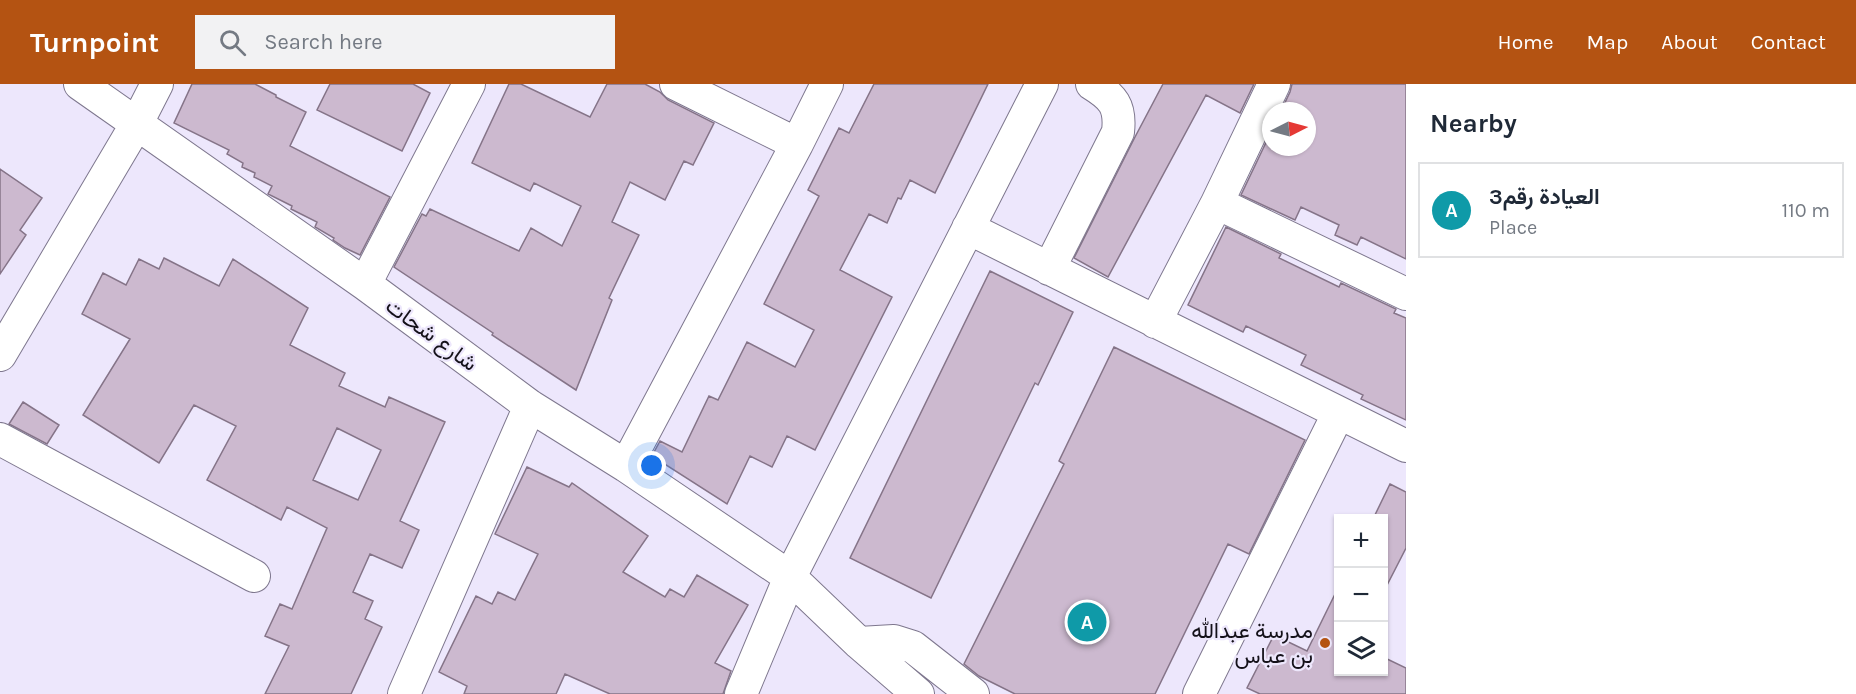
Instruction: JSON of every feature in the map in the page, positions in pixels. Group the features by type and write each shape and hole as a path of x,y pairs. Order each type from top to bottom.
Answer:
{"street":[{"name":"شارع شحات","path":"80,84 365,285 530,406 626,466 789,577 859,643 918,694"},
{"path":"0,355 136,125 157,84"},
{"path":"365,285 469,84"},
{"path":"676,84 797,144"},
{"path":"626,466 797,144 826,84"},
{"path":"741,694 789,577 1042,84"},
{"path":"1049,269 1118,132 1118,111 1113,101 1106,93 1092,84"},
{"path":"1155,322 1217,203 1274,84"},
{"path":"1217,203 1406,294"},
{"path":"968,228 1406,446"},
{"path":"404,694 530,406"},
{"path":"1199,694 1338,414"},
{"path":"0,439 254,576"},
{"path":"859,643 894,641 913,647 973,694"}],"building":[{"path":"192,84 255,84 306,112 290,146 390,197 360,255 345,248 333,240 334,238 315,227 317,222 268,194 272,186 254,177 255,173 242,167 243,163 227,154 229,150 174,123"},
{"path":"330,84 413,84 430,93 402,151 317,110"},
{"path":"509,84 521,84 590,117 607,84 645,84 660,92 668,100 714,123 693,165 684,161 665,200 630,182 612,222 639,235 609,298 612,300 576,390 394,267 422,214 426,216 430,209 519,251 531,228 562,246 581,206 534,183 530,191 472,163"},
{"path":"874,84 988,84 935,193 910,180 901,199 898,198 887,223 869,214 840,270 892,297 815,450 787,436 772,467 750,456 727,504 652,456 660,441 682,452 709,396 718,400 747,342 795,367 814,330 764,304 819,196 808,190 839,128 849,133"},
{"path":"1163,84 1254,84 1240,113 1206,95 1108,277 1074,258"},
{"path":"1292,84 1406,84 1406,259 1361,237 1357,245 1335,235 1339,225 1301,207 1295,220 1241,195 1262,151 1262,156 1316,156 1316,102 1285,102"},
{"path":"0,169 42,198 20,230 26,235 0,274"},
{"path":"1226,227 1281,254 1279,258 1339,287 1341,283 1396,309 1394,313 1406,318 1406,420 1361,399 1363,395 1301,365 1306,355 1246,326 1243,332 1188,305"},
{"path":"164,258 219,286 233,259 308,308 290,345 345,373 339,386 385,407 389,397 445,422 400,521 419,530 402,568 370,554 353,592 373,601 365,619 382,627 351,694 265,694 289,646 265,636 280,604 292,609 327,528 287,507 281,520 207,480 236,426 194,405 159,463 83,415 130,339 82,314 103,273 126,285 139,259 159,269","holes":["337,428 381,450 358,500 313,480"]},
{"path":"990,271 1073,312 1038,385 1035,383 931,598 850,558"},
{"path":"1114,347 1305,440 1249,554 1228,544 1155,694 1015,694 979,676 964,664 1064,464 1059,461"},
{"path":"23,402 59,425 47,444 9,424"},
{"path":"527,467 569,487 572,483 648,536 623,572 665,597 670,589 684,597 697,575 748,605 715,663 731,671 723,694 610,694 565,674 556,694 464,694 467,686 439,672 476,596 492,604 498,592 515,600 538,554 495,534"},
{"path":"1390,484 1406,492 1406,548 1388,583 1388,514 1375,514"},
{"name":"مدرسة عبدالله بن عباس","path":"1334,596 1334,676 1388,676 1388,659 1406,668 1406,694 1260,694 1247,688 1274,635 1307,651"}],"place":[{"name":"3العيادة رقم","path":"1087,622"},
{"name":"مدرسة عبدالله بن عباس","path":"1325,643"}]}
